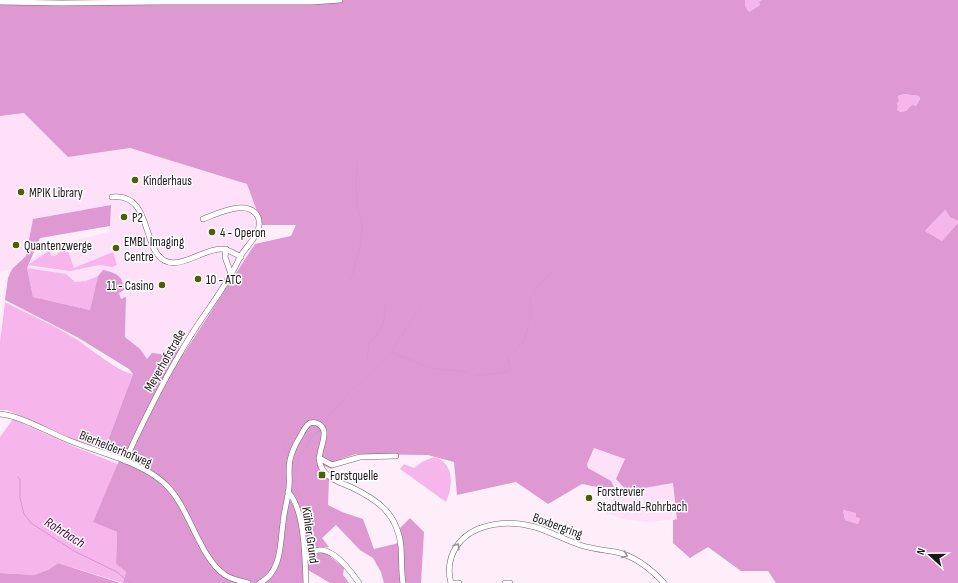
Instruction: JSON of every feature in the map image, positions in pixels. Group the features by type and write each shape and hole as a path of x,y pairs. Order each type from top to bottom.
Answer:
{"street":[{"path":"0,2 62,4 160,2 312,2 340,0"},
{"path":"112,197 120,196 126,198 137,206 154,249 159,256 165,260 174,263 183,262 214,250 226,249 241,257"},
{"name":"Meyerhofstraße","path":"125,461 151,405 170,369 249,246 258,229 259,219 254,212 246,208 236,208 203,219"},
{"path":"226,249 225,256 232,274"},
{"name":"Bierhelderhofweg","path":"0,414 14,417 75,443 125,461 146,470 158,478 168,486 179,500 201,543 217,568 229,577 248,583"},
{"path":"260,583 269,576 278,558 288,492 291,454 305,428 308,424 312,423 319,424 324,431 319,458 321,468 327,475 373,499 385,509 391,517 397,528 400,539 403,583"},
{"path":"319,458 332,465 360,457 396,456"},
{"name":"Kühler Grund","path":"288,492 296,502 304,542 306,583"},
{"name":"Boxbergring","path":"450,583 450,560 456,547 462,540 468,534 479,529 491,525 504,524 533,526 582,546 626,555 644,566 664,583"},
{"path":"304,542 315,550 324,550 332,554 347,568 358,583"},
{"path":"305,560 315,550"},
{"path":"454,583 459,583"},
{"path":"505,583 510,583"}],"shaded area":[{"path":"0,0 745,0 745,6 749,12 760,5 759,2 762,0 958,0 958,221 950,217 945,210 925,231 942,241 958,223 958,583 776,583 768,571 741,571 708,547 690,558 673,543 673,520 677,519 673,483 627,491 616,479 625,459 594,448 587,464 588,468 611,481 614,487 597,487 582,484 548,504 516,482 457,495 454,462 428,455 356,454 341,459 332,469 324,466 329,479 328,505 342,512 363,519 374,549 403,542 400,528 410,518 424,532 421,583 384,583 381,572 373,558 360,550 336,525 322,538 329,547 315,548 305,542 304,583 123,583 126,572 116,564 117,532 93,522 121,456 104,451 133,374 129,369 77,337 5,300 8,278 12,269 26,256 33,219 111,205 110,226 40,238 27,268 33,297 90,310 98,276 103,270 116,274 121,278 124,290 119,293 121,299 126,297 125,337 140,349 147,359 152,353 161,354 166,357 175,342 179,345 179,349 184,353 255,244 291,236 296,225 262,225 247,184 130,148 68,157 24,113 0,116","holes":["904,94 919,96 920,99 916,106 912,105 906,111 900,112 897,110 897,104 899,101 898,96","843,510 856,513 856,517 860,518 858,524 845,520"]},
{"path":"745,0 762,0 759,2 760,5 749,12 745,6"},
{"path":"904,94 919,96 920,99 916,106 912,106 906,111 900,112 897,110 897,104 899,101 898,96"},
{"path":"24,112 68,157 130,148 247,184 262,225 255,244 184,353 179,349 166,357 147,359 140,349 125,337 126,298 121,299 119,292 124,282 90,310 27,268 32,259 48,247 109,232 111,205 33,219 26,256 12,269 0,272 0,116"},
{"path":"945,210 950,217 958,221 958,223 942,241 925,231"},
{"path":"62,248 64,248 65,252 68,251 74,268 113,252 117,265 112,267 99,265 70,271 28,265 50,250 51,256 57,255"},
{"path":"27,268 66,274 75,282 86,281 98,276 90,310 33,297"},
{"path":"5,302 68,334 120,369 133,374 104,451 7,410 0,410 0,342"},
{"path":"13,419 75,447 118,464 94,522 117,532 116,564 126,572 123,583 58,563 48,570 34,575 0,573 0,437"},
{"path":"593,448 625,459 662,484 673,483 677,519 650,522 624,519 605,513 616,491 611,481 588,468 587,464"},
{"path":"434,457 446,464 449,470 451,482 446,502 400,469 404,464 414,468 422,462"},
{"path":"843,510 857,513 860,518 858,524 845,520"},
{"path":"321,552 327,554 344,568 343,575 349,583 330,583 308,570 308,560 315,553"},
{"path":"58,563 120,583 0,583 0,573 34,575 48,570"}],"waterway":[{"path":"357,162 357,208"},
{"path":"351,280 358,255 362,229 359,213"},
{"path":"533,294 533,291 541,282 553,272"},
{"path":"511,370 507,359 524,341 531,316 530,298"},
{"path":"367,361 369,344 378,334 383,324 386,301"},
{"path":"355,387 391,352 415,315 422,307"},
{"path":"391,352 428,368 467,372"},
{"path":"476,375 495,374 509,371"},
{"path":"323,424 353,388"},
{"path":"306,533 306,512 299,496 295,479 298,474 298,457 305,449 313,435 321,429"},
{"path":"284,446 288,457"},
{"name":"Rohrbach","path":"18,477 20,480 20,498 24,514 31,523 74,551 117,572 130,583"}],"place":[{"name":"Kinderhaus","path":"135,180"},
{"name":"MPIK Library","path":"21,192"},
{"name":"P2","path":"124,217"},
{"name":"4 - Operon","path":"212,232"},
{"name":"Quantenzwerge","path":"16,245"},
{"name":"EMBL Imaging Centre","path":"116,248"},
{"name":"10 - ATC","path":"198,279"},
{"name":"11 - Casino","path":"162,285"},
{"name":"Forstquelle","path":"322,475"},
{"name":"Forstrevier Stadtwald-Rohrbach","path":"589,498"}]}
